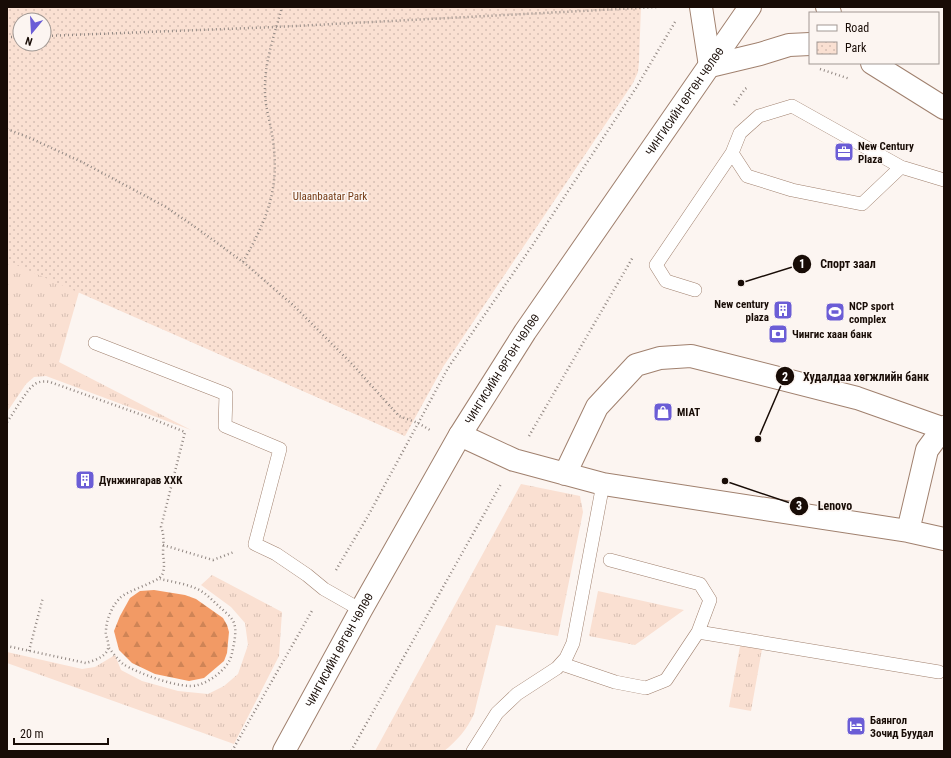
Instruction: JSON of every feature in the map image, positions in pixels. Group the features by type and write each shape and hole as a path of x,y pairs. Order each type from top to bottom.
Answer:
{"main road":[{"path":"701,7 710,66 760,54 789,45 809,44"},
{"name":"ЧИНГИСИЙН ӨРГӨН ЧӨЛӨӨ","path":"284,751 361,610 460,435 525,332 750,7"},
{"path":"874,64 944,108"},
{"path":"565,474 597,407 636,365 660,358 691,356 857,398 943,427 927,450 908,531"},
{"path":"460,435 514,460 603,484 908,531 944,539"}],"lane":[{"path":"695,290 666,281 656,265 732,153 740,133 759,116 792,106 901,167 944,180"},
{"path":"732,153 747,176 792,190 862,204 901,167"},
{"path":"95,343 226,394 225,426 280,449 255,544 276,554 307,575 324,589 361,610"},
{"path":"473,751 497,713 509,700 526,687 552,672 562,664 569,652 573,643 603,484"},
{"path":"562,664 615,682 646,688 666,680 698,632 710,600 700,584 610,560"},
{"path":"698,632 939,672"}],"path":[{"path":"243,262 265,220 272,195 274,151 265,90 265,74 282,7"},
{"path":"52,36 276,27 658,7"},
{"path":"232,751 324,589 368,516 448,368 532,246 636,88 677,19"},
{"path":"731,109 745,89 751,85"},
{"path":"7,129 82,162 166,207 243,262 298,311 352,364 400,416 418,423 430,430"},
{"path":"351,751 514,460 634,255"},
{"path":"7,422 30,388 43,381 50,382 131,411 185,432 161,527 164,537 164,570 160,579"},
{"path":"163,545 214,560 255,544"},
{"path":"160,579 200,591 234,622 235,632 229,664 222,671 197,686 189,686 156,679 140,673 122,663 109,648 105,632 110,612 120,598 138,587 160,579"},
{"path":"29,651 44,597"},
{"path":"7,646 86,663 103,656 109,648"}],"green space":[{"name":"Ulaanbaatar Park","path":"7,7 641,7 638,72 633,83 443,367 405,436 7,261"},
{"path":"7,139 390,417 405,436 79,292 59,362 191,430 46,376 34,377 26,384 7,412"},
{"path":"521,484 580,496 583,512 558,636 496,625 474,714 465,730 457,739 444,751 375,751"},
{"path":"212,575 282,612 279,656 234,744 7,663 7,652 82,669 95,667 115,655 121,670 142,681 178,691 208,694 224,686 238,674 248,645 245,623 231,607 201,585"},
{"path":"154,590 185,595 196,599 223,618 227,625 229,632 227,653 224,661 204,678 189,681 155,674 132,663 119,650 114,631 130,598 140,591"},
{"path":"598,591 684,610 635,645 589,636"},
{"path":"740,646 762,649 751,711 729,707"}],"place":[{"name":"New Century Plaza","path":"844,152"},
{"name":"Спорт заал","path":"741,283"},
{"name":"New century plaza","path":"783,310"},
{"name":"NCP sport complex","path":"835,312"},
{"name":"Чингис хаан банк","path":"778,334"},
{"name":"MIAT","path":"663,412"},
{"name":"Худалдаа хөгжлийн банк","path":"758,439"},
{"name":"Дүнжингарав ХХК","path":"85,480"},
{"name":"Lenovo","path":"725,481"},
{"name":"Баянгол Зочид Буудал","path":"856,726"}]}
